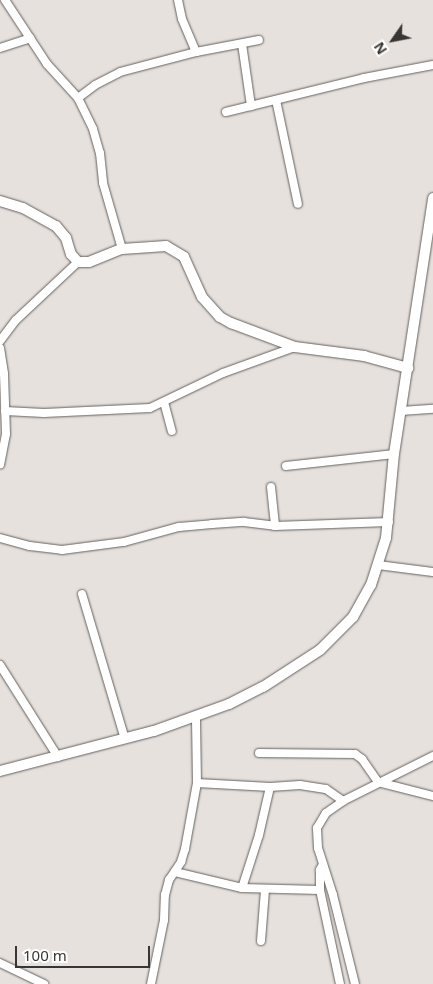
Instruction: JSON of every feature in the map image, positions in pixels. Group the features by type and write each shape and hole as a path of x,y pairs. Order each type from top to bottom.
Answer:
{"street":[{"path":"5,0 47,64 78,98 100,153 103,183 122,249"},
{"path":"178,0 182,19 196,52"},
{"path":"0,48 30,38"},
{"path":"78,98 95,85 120,72 196,52 259,40"},
{"path":"242,44 251,106"},
{"path":"226,112 364,78 433,65"},
{"path":"276,100 298,204"},
{"path":"0,771 125,739 196,717 228,704 263,687 320,650 353,617 371,586 389,522 394,454 428,257 433,198"},
{"path":"0,201 22,208 56,226 66,238 71,254 78,262"},
{"path":"0,341 16,320 78,262 89,262 122,249 166,246 174,249 187,263 202,297 220,316 295,347 364,356 408,368"},
{"path":"5,411 44,413 101,408 139,410 164,402 223,373 295,347"},
{"path":"0,348 4,374 5,411 5,444 0,464"},
{"path":"164,402 172,432"},
{"path":"401,411 433,409"},
{"path":"286,466 394,454"},
{"path":"271,487 275,526"},
{"path":"0,538 30,546 62,550 124,542 179,527 244,522 275,526 389,522"},
{"path":"378,565 433,572"},
{"path":"82,594 125,739"},
{"path":"0,665 58,757"},
{"path":"152,984 164,920 165,896 185,849 197,783 196,717"},
{"path":"259,753 354,754 362,759 378,782 433,796"},
{"path":"355,984 333,895 318,848 318,828 326,814 343,801 433,756"},
{"path":"197,783 270,787 300,785 326,789 343,801"},
{"path":"242,888 259,835 270,787"},
{"path":"323,864 320,870 320,890 340,984"},
{"path":"174,872 242,888 320,890"},
{"path":"261,941 265,890"},
{"path":"0,963 44,984"}]}
